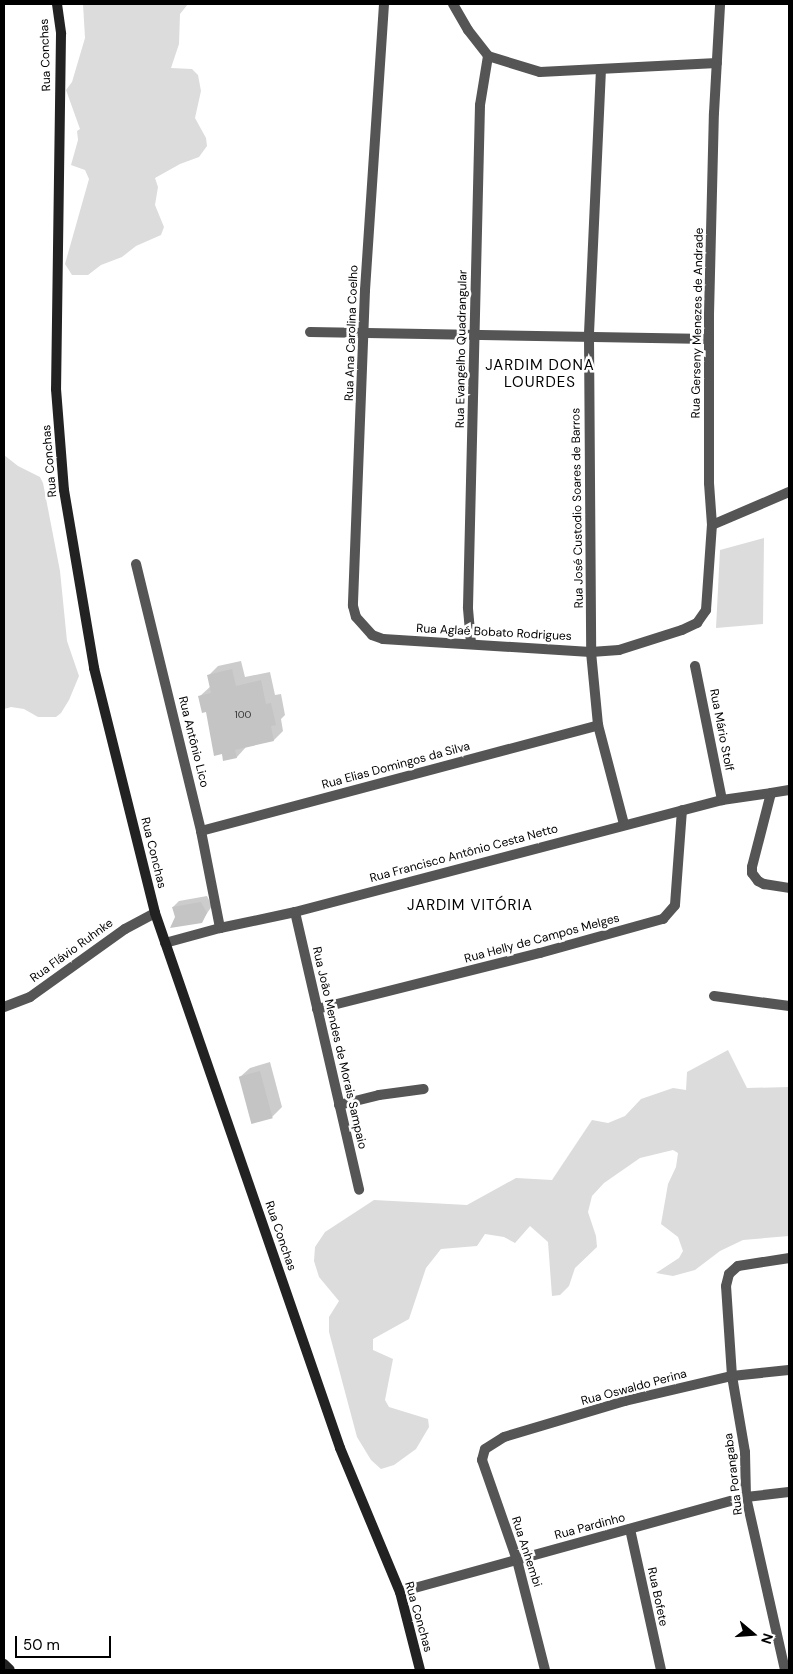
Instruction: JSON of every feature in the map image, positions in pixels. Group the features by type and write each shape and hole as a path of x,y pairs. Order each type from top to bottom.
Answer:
{"main road":[{"name":"Rua Conchas","path":"57,4 61,44 56,389 64,490 94,668 154,913 340,1448 400,1592 420,1670"},
{"path":"4,1664 10,1670"}],"street":[{"name":"Rua Ana Carolina Coelho","path":"384,4 364,333 353,606 356,617 372,634 394,640"},
{"path":"453,4 468,30 488,56 540,72 717,63"},
{"name":"Rua Gerseny Menezes de Andrade","path":"682,630 697,623 706,610 712,525 709,484 709,339 720,4"},
{"name":"Rua Evangelho Quadrangular","path":"471,643 468,607 480,106 488,56"},
{"name":"Rua José Custodio Soares de Barros","path":"601,69 589,337 591,652 598,725 624,824"},
{"path":"310,332 709,339"},
{"path":"712,525 789,492"},
{"name":"Rua Antônio Lico","path":"136,564 201,831 220,928"},
{"name":"Rua Aglaé Bobato Rodrigues","path":"394,640 471,643 591,652 619,650 682,630"},
{"name":"Rua Mário Stolf","path":"695,666 722,800"},
{"name":"Rua Elias Domingos da Silva","path":"201,831 598,725"},
{"name":"Rua Francisco Antônio Cesta Netto","path":"165,943 220,928 294,912 624,824 722,800 789,790"},
{"path":"771,793 752,873 758,881 764,884 789,888"},
{"name":"Rua Helly de Campos Melges","path":"317,1010 664,919 675,905 682,810"},
{"name":"Rua João Mendes de Morais Sampaio","path":"294,912 359,1190"},
{"name":"Rua Flávio Ruhnke","path":"4,1006 30,998 125,928 154,913"},
{"path":"714,996 789,1006"},
{"path":"339,1105 379,1095 424,1089"},
{"name":"Rua Porangaba","path":"785,1670 786,1656 746,1497 745,1452 732,1376 726,1286 729,1274 738,1266 789,1258"},
{"name":"Rua Oswaldo Perina","path":"488,1445 504,1438 625,1401 732,1376 789,1370"},
{"name":"Rua Anhembi","path":"488,1445 482,1454 482,1460 516,1560 545,1670"},
{"name":"Rua Pardinho","path":"400,1592 746,1497 789,1492"},
{"name":"Rua Bofete","path":"630,1529 660,1670"}],"shaded area":[{"path":"83,4 188,4 180,14 179,44 171,68 192,69 198,75 201,91 195,118 206,138 207,146 199,157 180,164 155,178 158,187 155,205 164,227 161,235 136,246 122,257 101,265 88,275 72,275 65,264 89,179 85,170 71,165 78,140 77,131 80,129 66,90 72,82 85,38"},
{"path":"4,455 18,466 40,477 43,483 60,571 67,641 79,676 69,700 61,713 56,717 38,717 24,709 11,707 4,709"},
{"path":"764,538 763,624 716,628 720,550"},
{"path":"728,1050 747,1088 789,1087 789,1236 743,1240 720,1251 695,1270 673,1276 656,1273 679,1258 683,1251 678,1237 661,1224 668,1184 676,1167 678,1153 673,1150 640,1158 604,1183 592,1196 588,1212 596,1236 597,1247 575,1268 569,1286 560,1295 552,1296 548,1242 530,1226 515,1243 504,1237 485,1234 477,1246 441,1249 426,1268 409,1319 373,1339 373,1350 393,1359 385,1400 389,1407 428,1419 429,1427 416,1449 394,1465 381,1469 371,1460 357,1437 329,1332 329,1317 339,1301 319,1277 314,1261 315,1247 325,1232 374,1200 467,1205 516,1178 552,1180 592,1120 608,1123 625,1116 641,1099 673,1088 686,1090 687,1072"}],"building":[{"path":"232,669 236,686 261,680 266,704 271,703 276,725 271,726 274,741 235,750 237,758 223,761 222,754 214,756 206,712 202,713 198,696 211,693 207,675"},
{"path":"201,902 207,913 202,923 170,928 175,917 172,907"},
{"path":"260,1071 273,1118 251,1124 239,1077"}],"district":[{"name":"JARDIM DONA LOURDES","path":"540,374"},
{"name":"JARDIM VITÓRIA","path":"470,906"}]}
